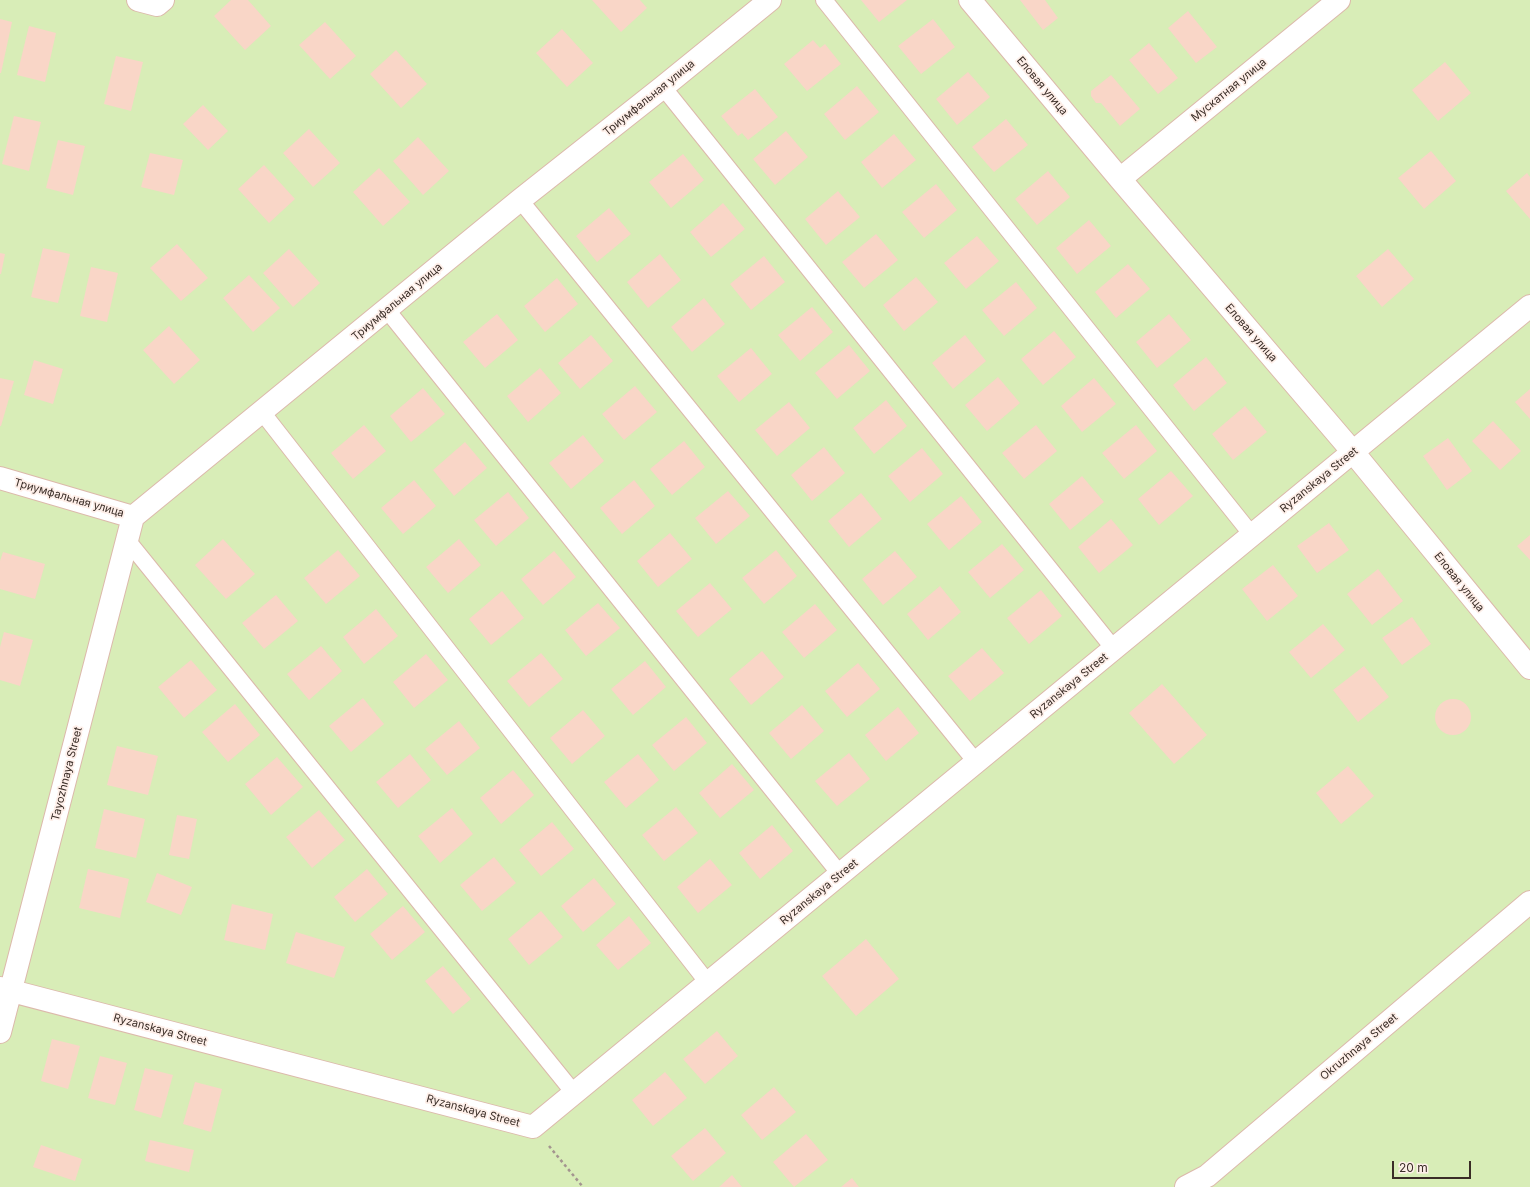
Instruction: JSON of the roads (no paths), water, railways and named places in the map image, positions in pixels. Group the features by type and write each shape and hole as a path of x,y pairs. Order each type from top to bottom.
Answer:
{"street":[{"name":"Триумфальная улица","path":"0,478 134,517 520,200 770,0"},
{"name":"Еловая улица","path":"970,0 1120,179 1353,452 1530,668"},
{"name":"Мускатная улица","path":"1120,179 1339,0"},
{"name":"Ryzanskaya Street","path":"6,989 533,1127 1530,306"},
{"name":"Tayozhnaya Street","path":"0,1032 6,989 134,517"},
{"name":"Okruzhnaya Street","path":"1186,1187 1207,1176 1530,902"}],"lane":[{"path":"824,0 1252,535"},
{"path":"663,87 1114,649"},
{"path":"520,200 976,762"},
{"path":"387,310 840,874"},
{"path":"262,412 708,983"},
{"path":"127,540 574,1093"}]}
